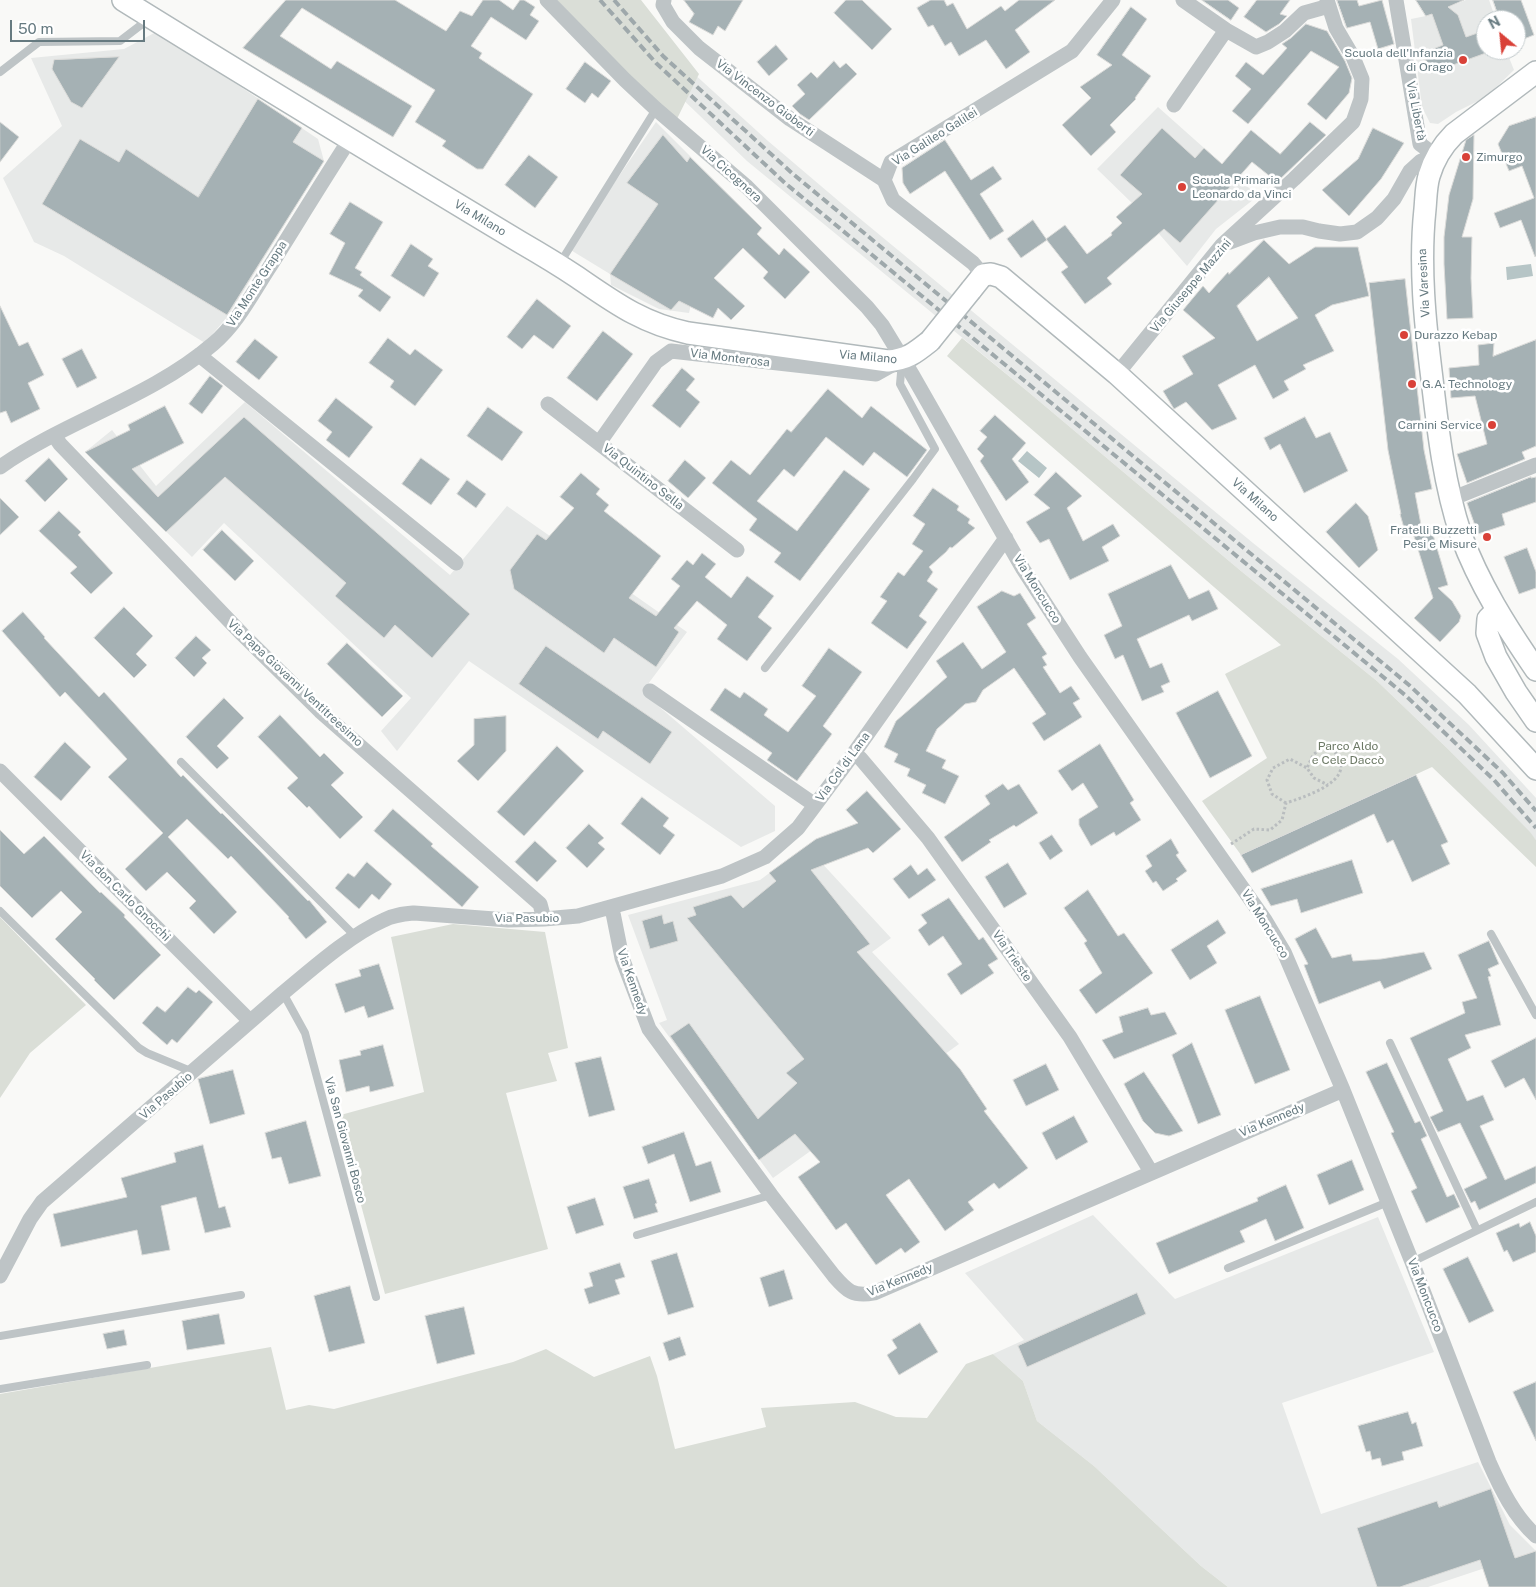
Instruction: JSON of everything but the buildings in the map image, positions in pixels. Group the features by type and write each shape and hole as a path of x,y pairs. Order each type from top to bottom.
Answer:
{"street":[{"name":"Via Milano","path":"123,0 350,140 559,265 626,310 646,321 667,329 876,360 902,360 916,353 930,341 977,283 991,274 1001,277 1117,374 1467,694 1536,769"},
{"name":"Via Cicognera","path":"548,0 625,80 747,187 867,307 882,326 902,360"},
{"name":"Via Vincenzo Gioberti","path":"664,0 663,5 673,22 699,48 790,119 884,180"},
{"name":"Via Galileo Galilei","path":"977,283 973,263 893,200 884,180 891,162 1072,51 1102,7 1113,0"},
{"name":"Via Giuseppe Mazzini","path":"1117,374 1222,245 1353,122 1361,99 1362,79 1353,57 1336,28 1328,3 1304,13 1285,31 1256,47 1226,30 1183,0"},
{"name":"Via Libertà","path":"1396,0 1420,144 1436,156"},
{"path":"1174,104 1226,30"},
{"name":"Via Varesina","path":"1536,72 1454,134 1436,156 1429,176 1422,234 1422,271 1428,350 1439,437 1451,499 1462,535 1479,576 1497,610 1536,670"},
{"name":"Via Monte Grappa","path":"0,468 54,435 159,382 214,344 240,314 350,140"},
{"path":"1222,245 1280,226 1303,227 1340,234 1357,232 1383,212 1394,199 1410,171 1420,161 1436,156"},
{"name":"Via Monterosa","path":"599,443 656,362 671,351 876,374 902,360"},
{"path":"200,355 456,563"},
{"name":"Via Moncucco","path":"902,360 918,384 1023,569 1080,657 1265,920 1284,952 1343,1090 1496,1478 1513,1509 1536,1536"},
{"name":"Via Quintino Sella","path":"548,404 737,550"},
{"name":"Via Papa Giovanni Ventitreesimo","path":"54,435 60,444 242,634 320,710 540,904 544,919"},
{"path":"1451,499 1536,465"},
{"name":"Via Col di Lana","path":"612,908 722,876 765,857 798,828 854,753 1006,538"},
{"path":"1497,610 1488,619 1486,633 1496,657 1516,692 1536,721"},
{"path":"650,691 815,806"},
{"name":"Via Trieste","path":"854,753 928,838 1070,1037 1152,1172"},
{"name":"Via don Carlo Gnocchi","path":"0,771 250,1021"},
{"name":"Via Pasubio","path":"0,1276 30,1219 42,1202 283,993 356,936 384,919 407,914 429,914 508,920 544,919 578,916 612,908"},
{"name":"Via Kennedy","path":"612,908 622,958 649,1029 771,1195 838,1281 852,1293 862,1295 874,1293 1343,1090"}],"lane":[{"path":"0,72 39,42 120,41 150,17"},
{"path":"559,265 656,109"},
{"path":"765,668 935,449 900,384 902,360"},
{"path":"181,762 356,936"},
{"path":"0,910 139,1048 193,1072"},
{"path":"1491,934 1536,1015"},
{"name":"Via San Giovanni Bosco","path":"283,993 305,1033 376,1298"},
{"path":"1390,1043 1477,1230"},
{"path":"637,1235 771,1195"},
{"path":"1228,1268 1388,1202"},
{"path":"1412,1262 1536,1202"},
{"path":"0,1336 241,1295"},
{"path":"0,1389 147,1365"}],"path":[{"path":"1307,768 1312,755 1324,746 1339,755 1341,768 1334,781 1328,785 1306,797 1286,802 1272,794 1267,780 1273,768 1290,759 1307,768 1314,778 1328,785"},
{"path":"1218,853 1254,829 1270,830 1282,820 1286,802"}],"shaded area":[{"name":"Scuola dell'Infanzia di Orago","path":"1466,0 1489,0 1492,10 1476,10 1476,60 1510,60 1514,70 1486,97 1456,112 1438,124 1430,123 1422,107 1411,19 1426,16"},
{"path":"158,31 318,139 324,161 228,316 205,343 64,256 34,242 3,178 62,126 31,58 124,49"},
{"path":"692,72 768,141 841,203 1253,543 1398,659 1469,725 1536,798 1536,840 1448,749 1377,681 1241,571 1026,390 747,161 674,91"},
{"name":"Scuola Primaria Leonardo da Vinci","path":"1158,107 1258,196 1216,229 1187,266 1134,205 1097,169"},
{"path":"656,122 762,228 692,300 689,313 659,309 611,285 610,274 569,249"},
{"path":"1531,264 1533,276 1507,280 1506,267"},
{"path":"245,402 450,575 507,506 687,632 642,692 775,806 775,831 741,847 469,661 397,751 381,731 411,698 224,523 192,557 85,452 112,430 156,486"},
{"path":"1027,451 1047,468 1039,478 1018,461"},
{"path":"806,846 891,938 872,952 959,1044 773,1178 659,1023 667,1020 628,915 760,880"},
{"path":"1093,1215 1175,1299 1378,1217 1434,1352 1282,1403 1321,1514 1478,1462 1510,1525 1536,1551 1428,1587 1228,1587 1201,1566 1094,1466 1037,1421 1023,1381 993,1354 1024,1340 965,1273"}],"green space":[{"path":"557,0 641,0 699,74 675,123"},
{"name":"Parco Aldo e Cele Daccò","path":"962,338 1241,571 1377,681 1530,832 1536,840 1536,867 1432,767 1241,855 1202,801 1267,758 1225,674 1281,645 947,356"},
{"path":"0,917 86,1005 30,1053 0,1098"},
{"path":"453,924 545,932 568,1048 548,1053 557,1081 506,1093 548,1249 385,1294 337,1116 424,1092 391,937"},
{"path":"271,1347 286,1410 309,1405 334,1409 513,1362 546,1349 594,1377 650,1356 657,1376 675,1449 766,1427 761,1408 855,1402 896,1417 927,1418 966,1364 993,1354 1023,1381 1037,1421 1094,1466 1201,1566 1228,1587 0,1587 0,1394"}],"railway":[{"path":"600,0 656,63 785,183 1405,695 1494,780 1536,828"},
{"path":"614,0 663,56 793,174 1409,685 1503,773 1536,811"}],"place":[{"name":"Scuola dell'Infanzia di Orago","path":"1463,60"},
{"name":"Zimurgo","path":"1466,157"},
{"name":"Scuola Primaria Leonardo da Vinci","path":"1182,187"},
{"name":"Durazzo Kebap","path":"1404,335"},
{"name":"G.A. Technology","path":"1412,384"},
{"name":"Carnini Service","path":"1492,425"},
{"name":"Fratelli Buzzetti Pesi e Misure","path":"1487,537"}]}
